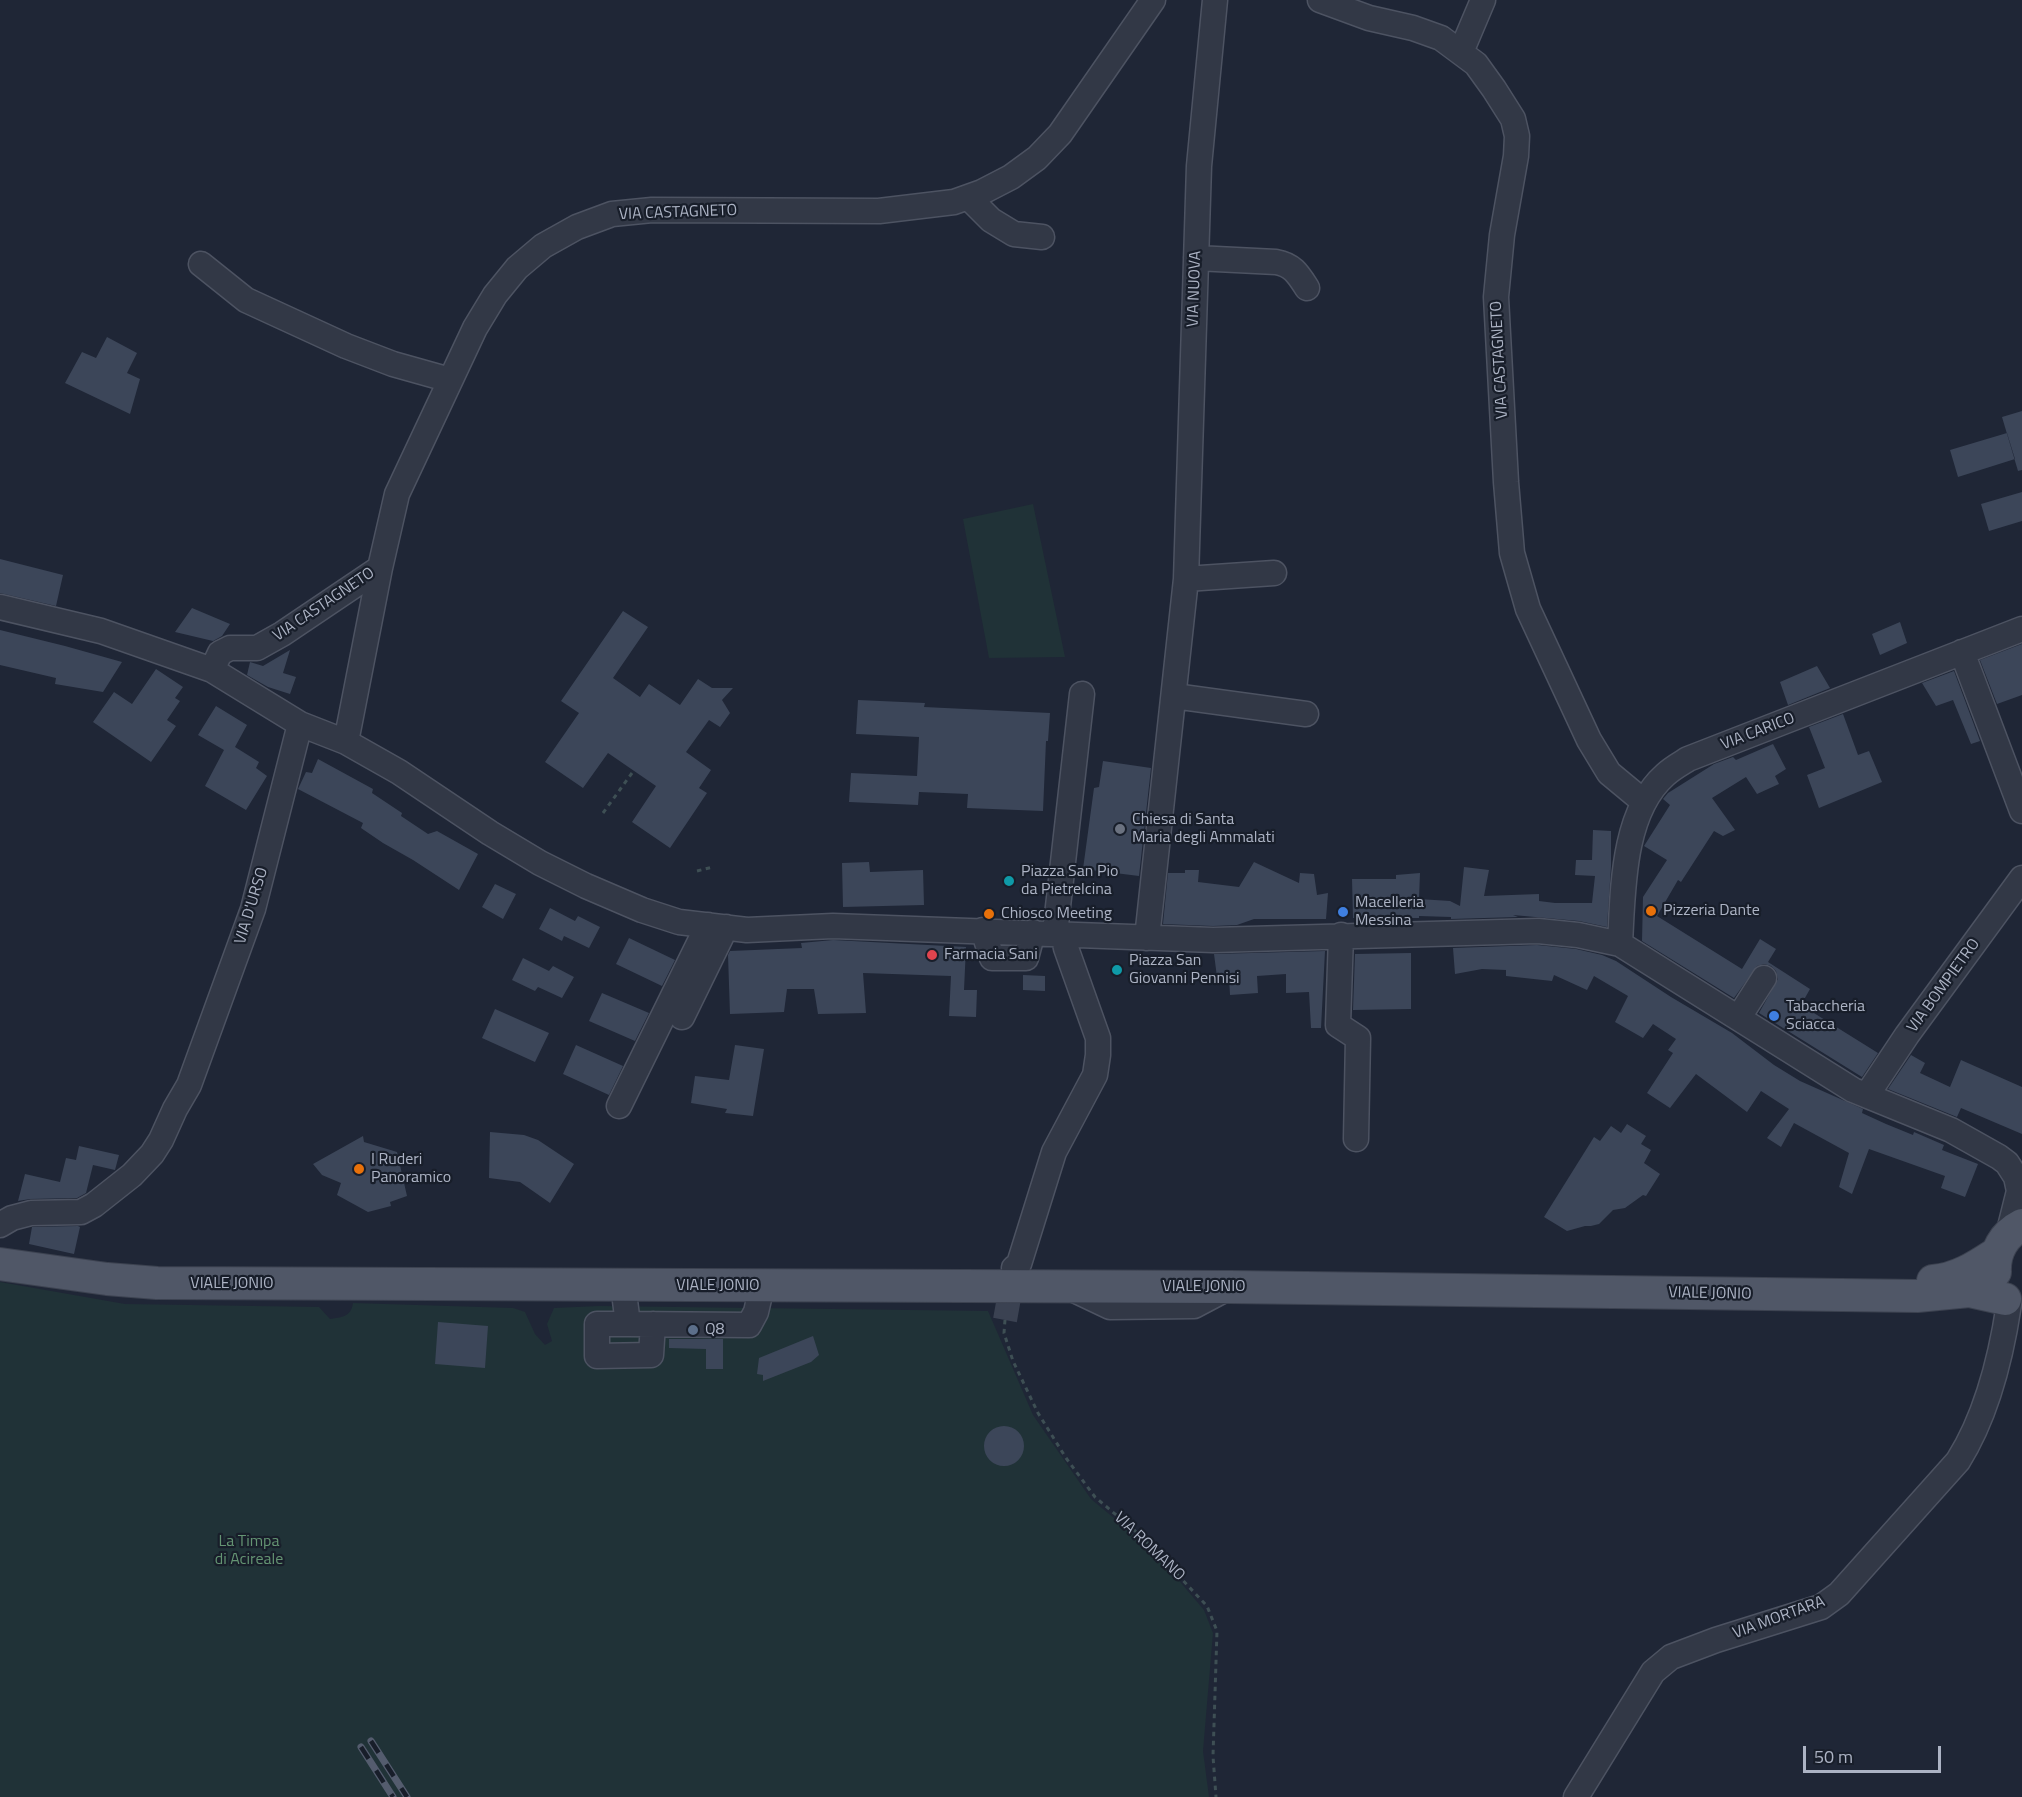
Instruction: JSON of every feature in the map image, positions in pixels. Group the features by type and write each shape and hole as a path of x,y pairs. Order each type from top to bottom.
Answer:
{"main road":[{"name":"VIALE JONIO","path":"1413,1290 1791,1282 1923,1282 1944,1280 1970,1271 2009,1238"},
{"path":"2009,1238 1995,1265 1995,1277 1999,1289 2015,1311"},
{"name":"VIALE JONIO","path":"8,1263 107,1279 157,1283 1230,1287 1917,1296 1969,1291 2015,1311"}],"street":[{"name":"VIA CASTAGNETO","path":"212,669 220,653 230,648 257,648 282,634 380,568 397,494 475,328 495,295 517,268 543,246 577,227 612,214 652,210 879,211 918,208 954,202 968,197 1011,177 1037,158 1060,134 1153,0"},
{"name":"VIA NUOVA","path":"1147,938 1186,579 1199,166 1215,0"},
{"name":"VIA CASTAGNETO","path":"1320,0 1369,18 1413,28 1441,38 1476,64 1513,119 1518,136 1498,266 1496,297 1512,553 1528,609 1589,740 1609,773 1644,802"},
{"path":"1461,52 1483,0"},
{"path":"968,197 991,220 1014,234 1042,237"},
{"path":"1196,258 1289,264 1307,288"},
{"path":"201,264 246,300 364,353 393,364 450,380"},
{"path":"346,742 380,568"},
{"path":"1186,579 1274,573"},
{"path":"0,606 101,631 212,669 300,723 346,742 399,771 490,833 540,862 586,886 642,910 679,922 747,930 833,926 1050,932 1213,940 1538,931 1578,935 1620,944 1853,1090 1951,1130 1994,1143 2010,1150 2022,1160"},
{"name":"VIA CARICO","path":"1620,944 1631,835 1644,802 1664,775 1688,759 2022,629"},
{"path":"1962,652 2022,811"},
{"path":"1050,932 1082,694"},
{"path":"1174,696 1306,714"},
{"name":"VIA D'URSO","path":"0,1225 12,1218 31,1213 81,1212 94,1205 132,1175 152,1154 161,1140 189,1085 253,909 300,723"},
{"name":"VIA BOMPIETRO","path":"1867,1095 1907,1035 2022,878"},
{"path":"682,1017 717,926"},
{"path":"619,1106 717,926"},
{"path":"1014,1268 1019,1264 1054,1152 1095,1075 1098,1055 1098,1038 1066,948 1050,932"},
{"path":"1341,935 1338,1026 1358,1038 1356,1139"},
{"path":"1738,1017 1764,978"},
{"path":"1951,1130 1999,1156 2007,1163 2016,1177 2019,1191 2009,1238"},
{"path":"622,1285 628,1324"},
{"path":"653,1324 651,1355 597,1356 597,1324 653,1324 749,1325 756,1312 762,1286"},
{"name":"VIA MORTARA","path":"1576,1797 1653,1672 1671,1657 1716,1640 1821,1607 1839,1594 1958,1461 1970,1442 2015,1311"}],"path":[{"path":"603,813 632,773"},
{"path":"697,871 713,867"},
{"name":"VIA ROMANO","path":"1005,1320 1004,1333 1013,1361 1038,1413 1066,1458 1095,1497 1149,1544 1207,1606 1217,1631 1213,1756 1216,1797"}],"green space":[{"path":"1033,504 1065,657 989,658 963,519"},
{"name":"La Timpa di Acireale","path":"0,1282 125,1304 319,1307 330,1319 348,1314 353,1303 513,1308 525,1312 535,1334 545,1345 552,1341 547,1324 554,1308 599,1306 988,1311 1033,1415 1091,1499 1138,1538 1204,1610 1213,1633 1203,1751 1209,1797 0,1797"}],"building":[{"path":"107,337 137,353 127,373 140,379 130,414 65,383 82,352 96,358"},
{"path":"2022,411 2022,470 2018,471 2002,417"},
{"path":"2007,433 2015,459 1958,477 1950,450"},
{"path":"2022,492 2022,521 1989,531 1981,504"},
{"path":"0,559 63,575 56,606 0,593"},
{"path":"192,608 230,624 222,636 213,641 175,632"},
{"path":"623,611 648,627 613,678 640,697 649,684 680,705 698,679 712,688 733,688 722,700 730,713 720,727 709,720 686,752 711,770 699,788 707,793 670,848 632,822 656,786 608,753 583,788 545,762 579,713 561,701"},
{"path":"1900,622 1907,643 1880,655 1872,634"},
{"path":"0,630 122,662 103,692 55,684 56,678 0,665"},
{"path":"2022,644 2022,695 1997,704 1980,660"},
{"path":"290,650 283,673 296,677 290,694 268,687 247,675 250,662 263,666"},
{"path":"1817,666 1830,688 1788,705 1780,682"},
{"path":"156,669 183,687 175,698 180,701 167,720 176,726 151,762 93,722 114,692 132,704"},
{"path":"1954,671 1980,741 1971,744 1953,700 1936,706 1922,683"},
{"path":"858,700 925,703 924,707 1050,713 1048,741 1046,741 1043,811 967,808 968,794 919,792 918,805 849,802 851,773 917,776 919,737 856,734"},
{"path":"216,706 247,725 235,747 259,762 256,768 267,776 246,810 205,786 224,750 198,735"},
{"path":"1843,714 1858,755 1869,751 1882,782 1819,808 1807,775 1825,768 1809,727"},
{"path":"1773,744 1786,769 1775,776 1779,784 1757,794 1746,777 1712,798 1735,830 1723,836 1714,831 1681,882 1678,880 1657,916 1742,969 1760,939 1776,949 1768,962 1810,989 1801,1005 1878,1053 1862,1077 1759,1013 1778,979 1776,971 1771,966 1764,964 1757,966 1734,998 1642,941 1643,897 1667,860 1644,846 1670,805 1663,799 1668,793 1714,764 1733,757 1736,760"},
{"path":"318,759 373,789 372,793 428,834 437,831 478,854 459,890 361,828 363,823 298,789 306,772 312,773"},
{"name":"Chiesa di Santa Maria degli Ammalati","path":"1103,761 1151,768 1139,876 1083,869 1094,788 1099,787"},
{"path":"1593,830 1611,831 1607,927 1579,921 1513,915 1518,917 1353,918 1352,879 1396,879 1396,875 1420,873 1419,899 1450,901 1460,906 1464,867 1489,870 1484,896 1539,894 1539,901 1592,903 1595,876 1575,875 1576,860 1592,860"},
{"path":"869,862 870,872 923,870 924,905 843,907 842,863"},
{"path":"1254,862 1299,883 1300,873 1314,874 1317,895 1328,893 1326,919 1254,919 1237,925 1213,926 1163,924 1168,873 1199,870 1198,882 1239,887"},
{"path":"495,884 516,894 503,919 482,907"},
{"path":"550,908 575,921 578,916 600,927 589,948 564,936 562,941 539,929"},
{"path":"629,938 675,960 662,986 616,964"},
{"path":"833,940 966,947 964,990 977,990 976,1017 949,1016 951,976 863,973 866,1013 818,1014 814,989 787,989 784,1012 730,1014 728,955 730,951 802,948 801,943"},
{"path":"1537,945 1576,949 1616,961 1732,1033 1774,1065 1800,1081 1863,1109 1862,1113 1886,1124 1913,1135 1914,1132 1944,1145 1942,1150 1978,1164 1965,1197 1941,1188 1945,1176 1869,1149 1852,1194 1839,1187 1849,1153 1794,1123 1781,1147 1767,1138 1789,1109 1761,1091 1747,1112 1696,1074 1670,1108 1647,1093 1673,1053 1668,1050 1676,1039 1653,1024 1643,1038 1615,1022 1628,996 1594,976 1587,990 1554,975 1552,981 1506,976 1506,970 1482,969 1455,974 1453,948"},
{"path":"1325,951 1321,1028 1311,1028 1309,992 1286,993 1286,974 1257,976 1258,993 1230,995 1229,977 1217,977 1214,954"},
{"path":"1411,953 1411,1009 1353,1010 1355,954"},
{"path":"523,958 549,971 553,966 574,977 562,998 538,987 535,991 512,980"},
{"path":"1023,975 1045,976 1045,991 1023,990"},
{"path":"602,993 649,1013 635,1041 589,1021"},
{"path":"495,1009 549,1033 535,1062 482,1038"},
{"path":"576,1045 623,1066 609,1095 563,1074"},
{"path":"735,1045 764,1049 753,1116 725,1113 727,1109 691,1103 695,1076 729,1080"},
{"path":"1911,1055 1925,1063 1920,1073 1950,1087 1961,1060 2022,1087 2022,1134 1961,1108 1957,1117 1888,1089"},
{"path":"1627,1124 1646,1136 1641,1144 1651,1150 1644,1163 1660,1174 1646,1196 1643,1195 1625,1208 1613,1210 1599,1224 1567,1231 1544,1217 1594,1137 1600,1141 1611,1126 1621,1133"},
{"path":"490,1132 524,1135 538,1140 574,1164 550,1203 520,1182 489,1178"},
{"name":"I Ruderi Panoramico","path":"363,1136 364,1142 397,1152 407,1196 390,1202 391,1206 368,1212 337,1195 341,1183 322,1175 313,1164"},
{"path":"79,1146 119,1155 115,1170 93,1165 86,1193 77,1198 18,1201 25,1174 60,1182 66,1158 76,1160"},
{"path":"32,1227 80,1227 74,1254 29,1244"},
{"path":"438,1322 488,1326 485,1368 435,1364"},
{"path":"813,1336 819,1355 811,1362 763,1381 763,1375 757,1374 759,1358"},
{"path":"669,1339 723,1339 723,1369 706,1369 706,1349 669,1348"},
{"path":"1004,1426 1012,1427 1018,1432 1023,1438 1023,1454 1018,1460 1012,1465 1004,1466 996,1465 990,1460 985,1454 984,1446 985,1438 990,1432 996,1427"}],"tunnel":[{"path":"1005,1320 1014,1270"}],"railway":[{"path":"371,1741 407,1797"},
{"path":"361,1747 393,1797"}],"place":[{"name":"Chiesa di Santa Maria degli Ammalati","path":"1120,829"},
{"name":"Piazza San Pio da Pietrelcina","path":"1009,881"},
{"name":"Pizzeria Dante","path":"1651,911"},
{"name":"Macelleria Messina","path":"1343,912"},
{"name":"Chiosco Meeting","path":"989,914"},
{"name":"Farmacia Sani","path":"932,955"},
{"name":"Piazza San Giovanni Pennisi","path":"1117,970"},
{"name":"Tabaccheria Sciacca","path":"1774,1016"},
{"name":"I Ruderi Panoramico","path":"359,1169"},
{"name":"Q8","path":"693,1330"}]}
